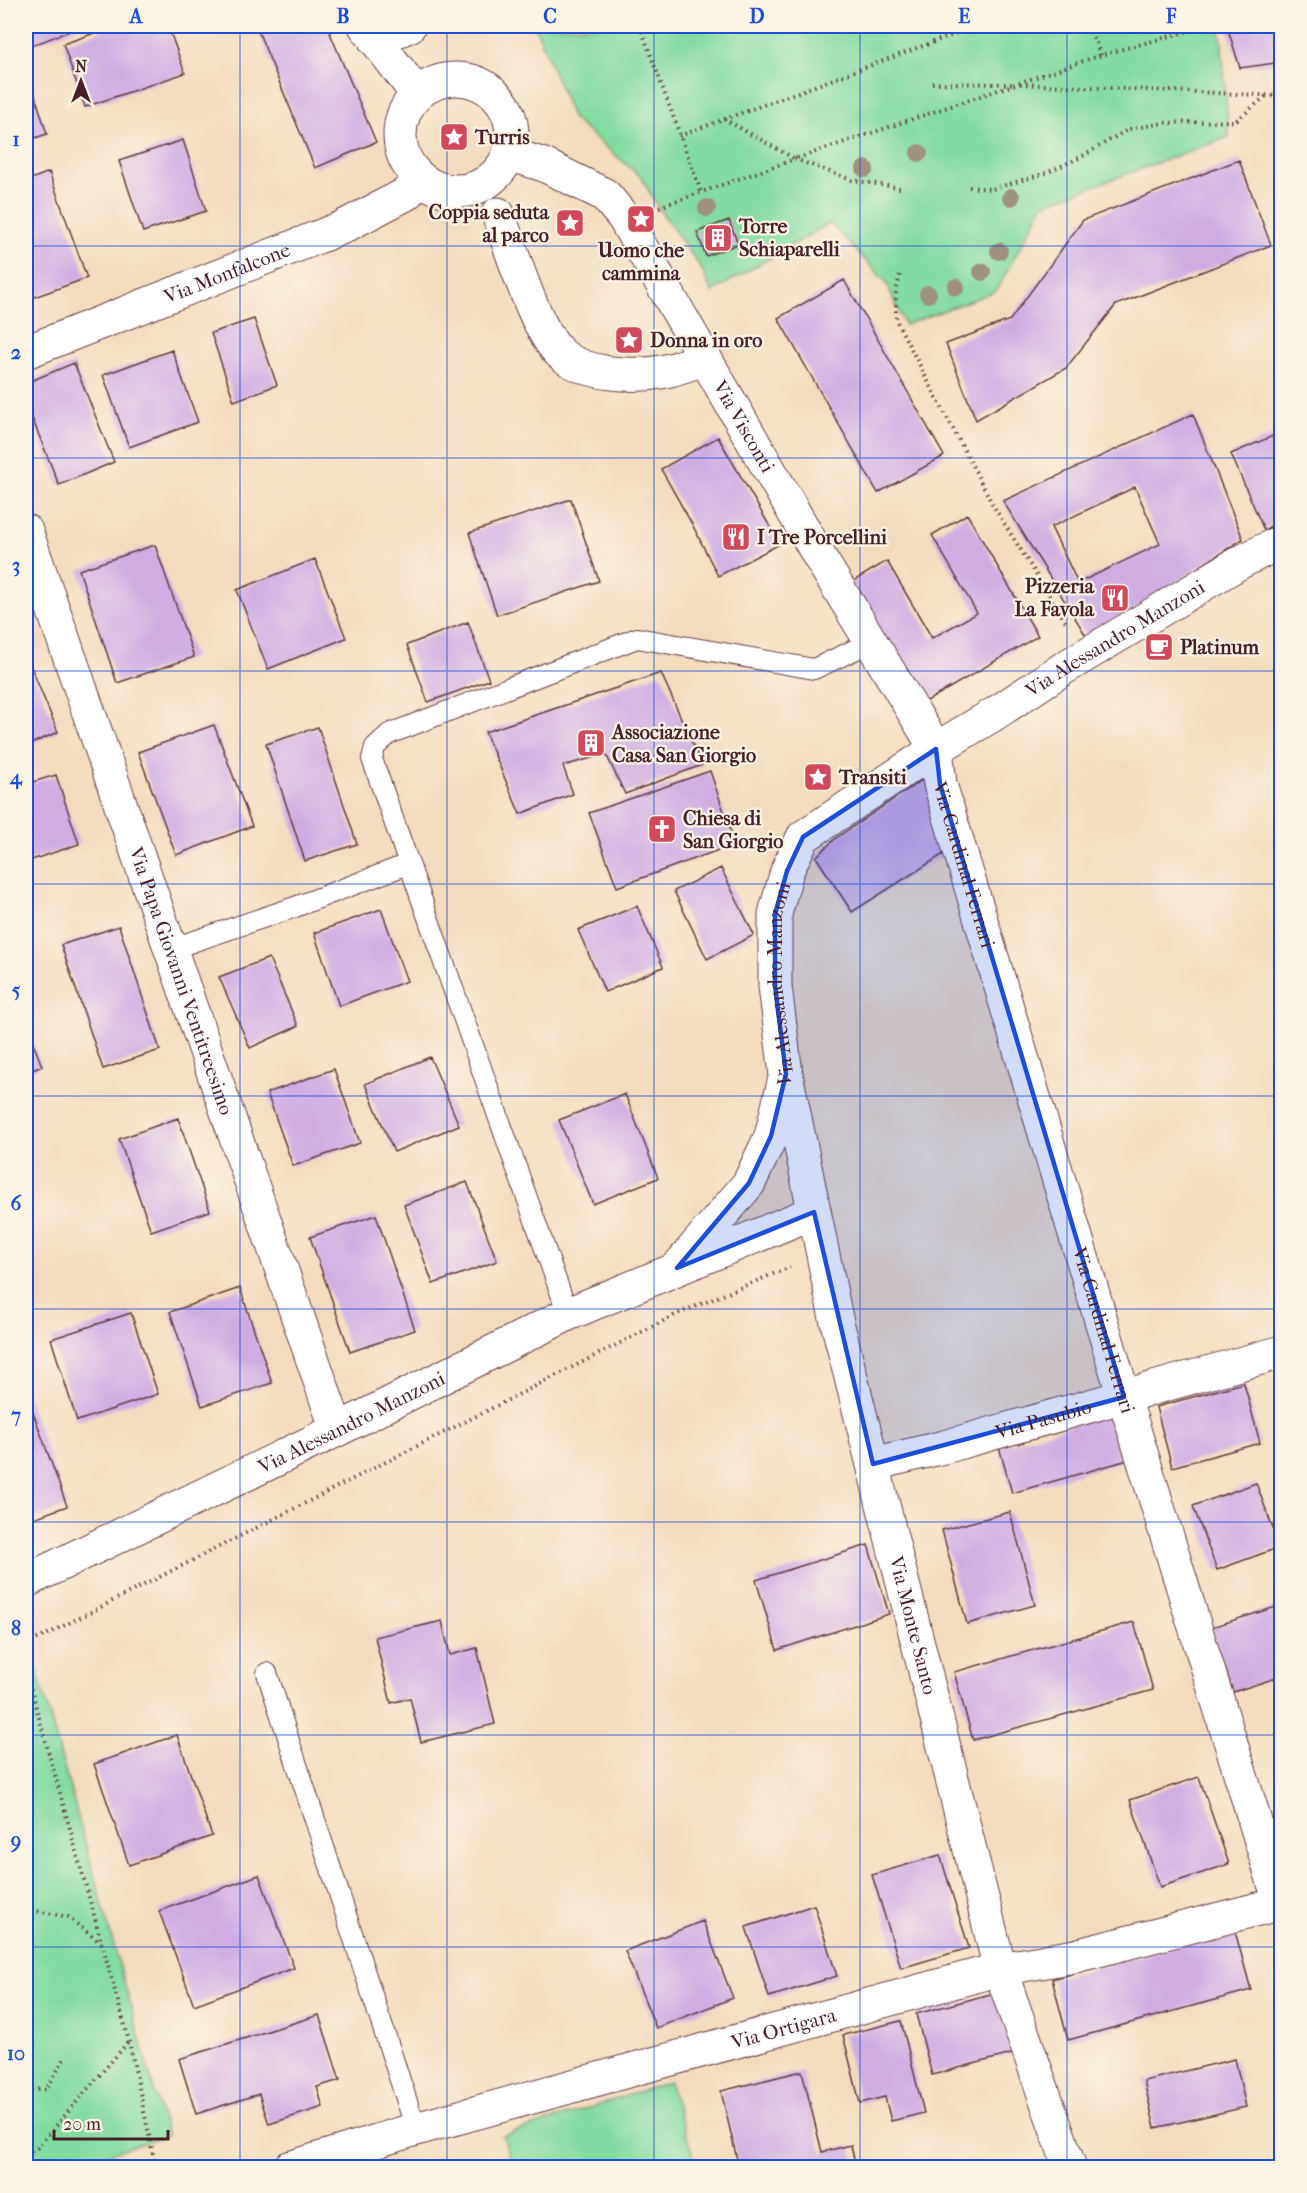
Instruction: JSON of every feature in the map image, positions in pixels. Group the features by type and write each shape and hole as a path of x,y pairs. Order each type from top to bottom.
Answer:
{"street":[{"path":"409,26 370,33 417,94"},
{"path":"451,79 470,80 487,88 501,100 510,117 513,135 510,154 501,170 488,182 471,190 453,192 435,188 420,179 405,160 399,137 401,121 407,106 417,94 433,84 451,79"},
{"name":"Via Visconti","path":"510,154 544,165 605,195 624,218 819,556 936,749"},
{"name":"Via Monfalcone","path":"26,352 341,228 405,194 420,179"},
{"path":"498,214 533,309 546,333 560,352 582,368 609,373 645,374 670,370 705,357"},
{"name":"Via Papa Giovanni Ventitreesimo","path":"26,531 337,1430"},
{"name":"Via Alessandro Manzoni","path":"677,1268 749,1183 771,1136 786,1074 775,986 775,914 787,871 803,837 936,749 1086,655 1237,564 1281,541"},
{"name":"Via Cardinal Ferrari","path":"936,749 939,784 1124,1397 1281,1905"},
{"name":"Via Monte Santo","path":"786,1074 836,1318 1000,1969 1070,2168"},
{"name":"Via Alessandro Manzoni","path":"26,1581 337,1430 568,1314 814,1212"},
{"name":"Via Pasubio","path":"873,1464 944,1447 1281,1352"},
{"name":"Via Ortigara","path":"289,2168 416,2129 1000,1969 1076,1956 1281,1905"}],"lane":[{"path":"568,1314 372,759 375,747 389,734 637,639 814,669 871,642"},
{"path":"171,949 295,908 408,864"},
{"path":"267,1673 416,2129"}],"path":[{"path":"640,26 700,192"},
{"path":"679,136 977,26"},
{"path":"1089,26 1101,55"},
{"path":"658,207 1101,55 1208,26"},
{"path":"932,84 1018,84 1281,96"},
{"path":"969,187 992,189 1046,173 1081,157 1129,129 1164,123 1236,121 1266,96"},
{"path":"724,119 795,159 852,180 900,188"},
{"path":"900,275 896,292 896,320 994,507 1086,655"},
{"path":"26,1645 677,1314 823,1252"},
{"path":"26,1671 129,2042 156,2168"},
{"path":"26,1910 68,1917 101,1943"},
{"path":"26,2154 37,2148 129,2042"},
{"path":"26,2088 46,2090 64,2059"}],"highlighted area":[{"path":"936,749 940,784 1124,1397 873,1464 814,1212 677,1268 749,1183 771,1136 786,1074 775,986 775,914 787,871 803,837"}],"green space":[{"path":"535,26 1218,26 1221,35 1229,137 1044,204 996,291 905,325 886,282 830,223 712,292 701,268 658,207 641,177 573,119"},
{"path":"28,1638 167,2136 64,2167 26,2167 26,1640"},
{"path":"669,2082 697,2167 513,2167 503,2136"}],"building":[{"path":"26,26 82,26 26,48"},
{"path":"115,26 168,26 185,73 85,107 63,44"},
{"path":"256,26 327,26 376,142 315,168"},
{"path":"1227,26 1282,26 1282,62 1240,68"},
{"path":"26,66 47,134 26,141"},
{"path":"183,140 206,211 143,232 119,161"},
{"path":"1239,160 1271,245 1116,305 1066,368 976,420 946,344 1010,320 1083,220"},
{"path":"49,172 87,278 29,299 26,288 26,181"},
{"name":"Torre Schiaparelli","path":"729,220 738,244 706,256 697,232"},
{"path":"844,280 944,456 878,493 778,318"},
{"path":"254,319 277,385 234,401 211,333"},
{"path":"172,350 198,422 129,447 103,375"},
{"path":"74,363 114,462 59,485 26,403 26,383"},
{"path":"1193,414 1243,539 1088,639 1003,501","holes":["1135,487 1160,544 1078,583 1051,527"]},
{"path":"1282,432 1282,520 1264,530 1231,454"},
{"path":"718,437 780,544 718,576 661,469"},
{"path":"571,499 599,581 497,615 469,533"},
{"path":"967,514 1038,636 922,704 850,583 887,561 932,638 977,613 932,535"},
{"path":"155,545 194,657 117,683 79,570"},
{"path":"315,559 346,638 268,669 237,590"},
{"path":"468,622 489,680 428,702 407,645"},
{"path":"26,655 58,732 26,746"},
{"name":"Associazione Casa San Giorgio","path":"661,673 702,765 625,794 606,754 563,766 573,794 520,814 485,732"},
{"path":"214,725 252,826 176,855 138,752"},
{"path":"318,727 357,844 305,861 266,744"},
{"name":"Chiesa di San Giorgio","path":"710,771 735,844 617,887 589,813"},
{"path":"56,775 79,844 26,862 26,784"},
{"path":"928,776 950,850 852,912 816,857 836,838"},
{"path":"721,868 754,935 707,959 674,891"},
{"path":"637,906 663,967 605,992 578,930"},
{"path":"381,909 407,981 339,1006 314,933"},
{"path":"119,926 160,1050 103,1069 61,945"},
{"path":"269,958 298,1026 250,1048 219,977"},
{"path":"26,1025 42,1066 26,1073"},
{"path":"430,1057 459,1125 394,1152 365,1084"},
{"path":"334,1069 360,1143 293,1166 267,1093"},
{"path":"625,1094 658,1178 593,1204 559,1120"},
{"path":"178,1118 210,1211 151,1231 119,1139"},
{"path":"467,1182 497,1261 433,1284 404,1205"},
{"path":"376,1215 415,1330 350,1352 310,1237"},
{"path":"240,1288 272,1383 202,1406 170,1312"},
{"path":"131,1313 158,1394 77,1421 51,1339"},
{"path":"1244,1383 1260,1443 1172,1467 1156,1407"},
{"path":"26,1393 67,1506 26,1521"},
{"path":"1115,1413 1128,1460 1012,1493 999,1447"},
{"path":"1256,1483 1280,1547 1217,1570 1193,1506"},
{"path":"1010,1512 1035,1605 967,1624 942,1530"},
{"path":"868,1545 889,1614 777,1650 756,1580"},
{"path":"1282,1605 1282,1676 1233,1692 1212,1627"},
{"path":"442,1621 450,1655 477,1648 495,1724 421,1742 410,1698 391,1703 375,1637"},
{"path":"1134,1622 1153,1690 973,1740 954,1672"},
{"path":"177,1735 212,1836 129,1865 94,1764"},
{"path":"1199,1777 1229,1864 1160,1887 1130,1800"},
{"path":"940,1855 969,1948 901,1968 872,1875"},
{"path":"259,1875 294,1968 194,2005 159,1911"},
{"path":"814,1905 837,1976 769,1997 746,1927"},
{"path":"703,1921 733,1998 656,2028 625,1951"},
{"path":"1235,1931 1251,1990 1068,2040 1052,1979"},
{"path":"1002,1991 1019,2052 932,2075 916,2014"},
{"path":"319,2015 340,2080 317,2087 323,2107 269,2124 259,2094 196,2114 179,2059"},
{"path":"901,2021 924,2113 891,2121 885,2097 860,2103 843,2035"},
{"path":"1235,2059 1246,2107 1155,2128 1144,2081"},
{"path":"802,2071 822,2152 851,2145 856,2168 739,2168 721,2091"}],"place":[{"name":"Turris","path":"454,137"},
{"name":"Uomo che cammina","path":"641,219"},
{"name":"Coppia seduta al parco","path":"570,223"},
{"name":"Torre Schiaparelli","path":"718,238"},
{"name":"Donna in oro","path":"629,340"},
{"name":"I Tre Porcellini","path":"736,537"},
{"name":"Pizzeria La Favola","path":"1115,598"},
{"name":"Platinum","path":"1159,647"},
{"name":"Associazione Casa San Giorgio","path":"591,743"},
{"name":"Transiti","path":"818,777"},
{"name":"Chiesa di San Giorgio","path":"662,829"}]}
